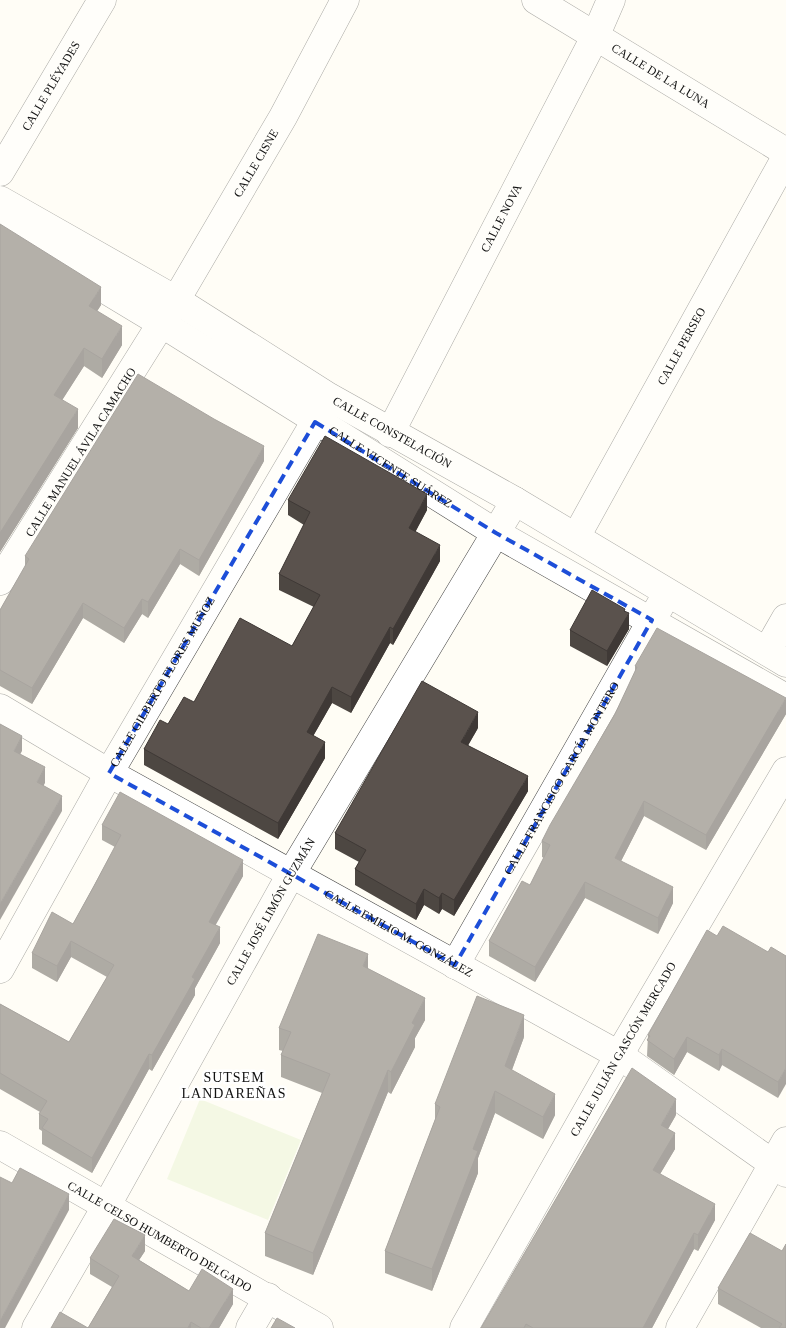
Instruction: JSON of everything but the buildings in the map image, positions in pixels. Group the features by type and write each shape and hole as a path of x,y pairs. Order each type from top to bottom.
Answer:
{"street":[{"name":"CALLE PLÉYADES","path":"0,172 102,0"},
{"name":"CALLE CISNE","path":"161,322 176,300 283,117 345,0"},
{"name":"CALLE DE LA LUNA","path":"536,0 786,152"},
{"name":"CALLE NOVA","path":"390,433 595,37 611,0"},
{"name":"CALLE PERSEO","path":"576,537 786,157"},
{"name":"CALLE CONSTELACIÓN","path":"0,200 176,300 329,397 390,433 515,501 777,657"},
{"name":"CALLE VICENTE SUÁREZ","path":"0,226 161,322 316,422 496,533 652,620 671,633 786,698"},
{"name":"CALLE MANUEL ÁVILA CAMACHO","path":"0,579 161,322"},
{"name":"CALLE GILBERTO FLORES MUÑOZ","path":"0,969 109,773 329,397"},
{"name":"CALLE JOSÉ LIMÓN GUZMÁN","path":"36,1328 107,1205 291,874 515,501"},
{"name":"CALLE FRANCISCO GARCÍA MONTERO","path":"455,965 668,592"},
{"path":"777,657 786,618"},
{"name":"CALLE EMILIO M. GONZÁLEZ","path":"0,708 109,773 619,1054 779,1169"},
{"name":"CALLE JULIÁN GASCÓN MERCADO","path":"464,1328 619,1054 786,771"},
{"path":"680,1328 779,1169 786,1141"},
{"name":"CALLE CELSO HUMBERTO DELGADO","path":"0,1145 268,1297 318,1328"},
{"path":"250,1328 268,1297"}],"highlighted area":[{"path":"315,422 496,533 652,620 455,965 109,773"}],"green space":[{"path":"200,1099 301,1140 268,1220 167,1179"}],"district":[{"name":"SUTSEM LANDAREÑAS","path":"234,1086"}]}
